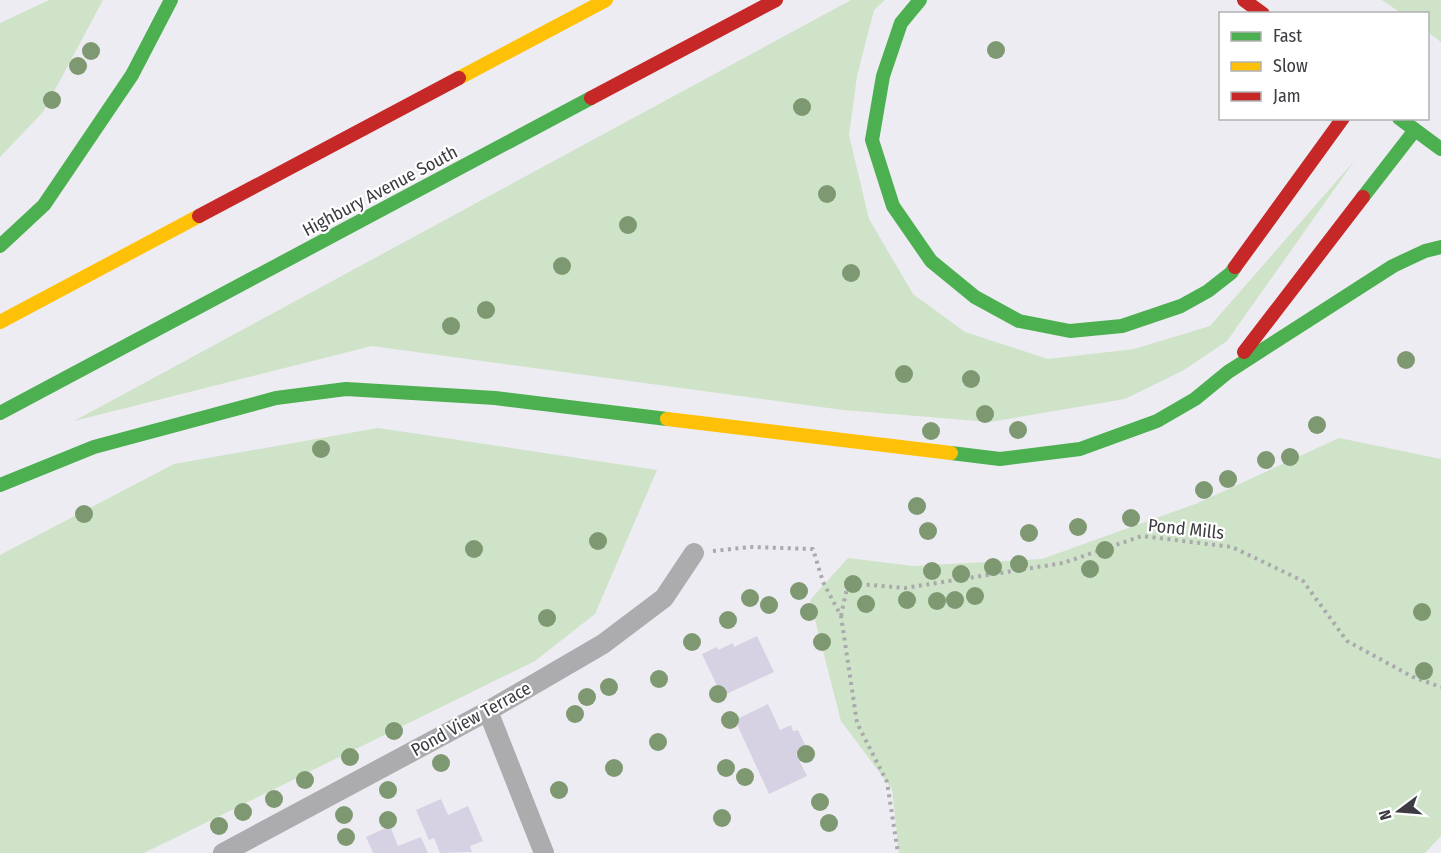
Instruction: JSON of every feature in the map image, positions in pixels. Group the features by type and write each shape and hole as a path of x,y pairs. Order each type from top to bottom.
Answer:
{"main road":[{"path":"0,246 44,206 132,75 171,0"},
{"path":"0,322 606,0"},
{"name":"Highbury Avenue South","path":"0,413 776,0"},
{"path":"920,0 901,23 883,76 872,140 893,206 931,261 975,297 1019,321 1070,331 1122,326 1181,306 1208,291 1232,273 1342,120"},
{"path":"1244,0 1260,12"},
{"path":"1402,120 1441,148"},
{"path":"1228,372 1415,130"},
{"path":"0,486 94,447 276,398 346,389 495,398 1000,459 1080,449 1157,421 1195,399 1228,372 1393,266 1425,251 1441,247"}],"street":[{"name":"Pond View Terrace","path":"223,853 488,711 603,644 664,598 694,553"},
{"path":"488,711 544,853"}],"path":[{"name":"Pond Mills","path":"840,616 848,583 905,588 1063,563 1142,536 1232,547 1303,581 1347,641 1413,677 1441,687"},
{"name":"Pond Mills","path":"694,553 750,547 813,549 824,582 840,616 857,723 887,782 898,853"}],"green space":[{"path":"49,0 103,0 43,112 0,157 0,23"},
{"path":"851,0 885,0 874,10 857,76 849,135 869,219 913,294 965,332 1048,359 1134,349 1210,326 1355,160 1227,341 1184,370 1125,399 990,422 843,410 372,346 74,421"},
{"path":"1382,0 1441,0 1441,42 1429,33 1429,12 1400,12"},
{"path":"378,428 657,470 595,614 535,661 144,853 0,853 0,555 174,464"},
{"path":"1339,438 1441,459 1441,836 1425,853 899,853 892,789 841,721 810,600 848,558 913,566 1042,559 1198,503"}],"building":[{"path":"757,636 774,672 722,696 702,654 733,643 734,647"},
{"path":"768,704 780,730 791,725 793,731 798,730 807,749 796,754 807,776 769,794 735,720"},
{"path":"441,799 448,815 468,806 483,841 470,846 472,852 440,853 434,838 429,840 416,810"},
{"path":"390,826 398,846 421,837 428,853 373,853 366,837"}],"traffic: fast":[{"path":"0,246 44,205 132,75 171,0"},
{"path":"920,0 901,23 883,76 872,140 893,206 931,261 975,297 1019,321 1070,331 1122,326 1181,306 1208,291 1231,273 1235,267"},
{"path":"0,413 591,98"},
{"path":"1402,120 1441,149"},
{"path":"1363,197 1415,130"},
{"path":"951,453 1000,459 1080,449 1157,421 1195,399 1228,372 1393,266 1425,251 1441,247"},
{"path":"0,485 94,447 276,398 346,389 495,398 667,419"}],"traffic: slow":[{"path":"459,78 606,0"},
{"path":"0,322 199,216"},
{"path":"667,419 951,453"}],"traffic: jam":[{"path":"591,98 776,0"},
{"path":"1244,0 1260,12"},
{"path":"199,216 459,78"},
{"path":"1235,267 1342,120"},
{"path":"1244,352 1363,197"}]}
